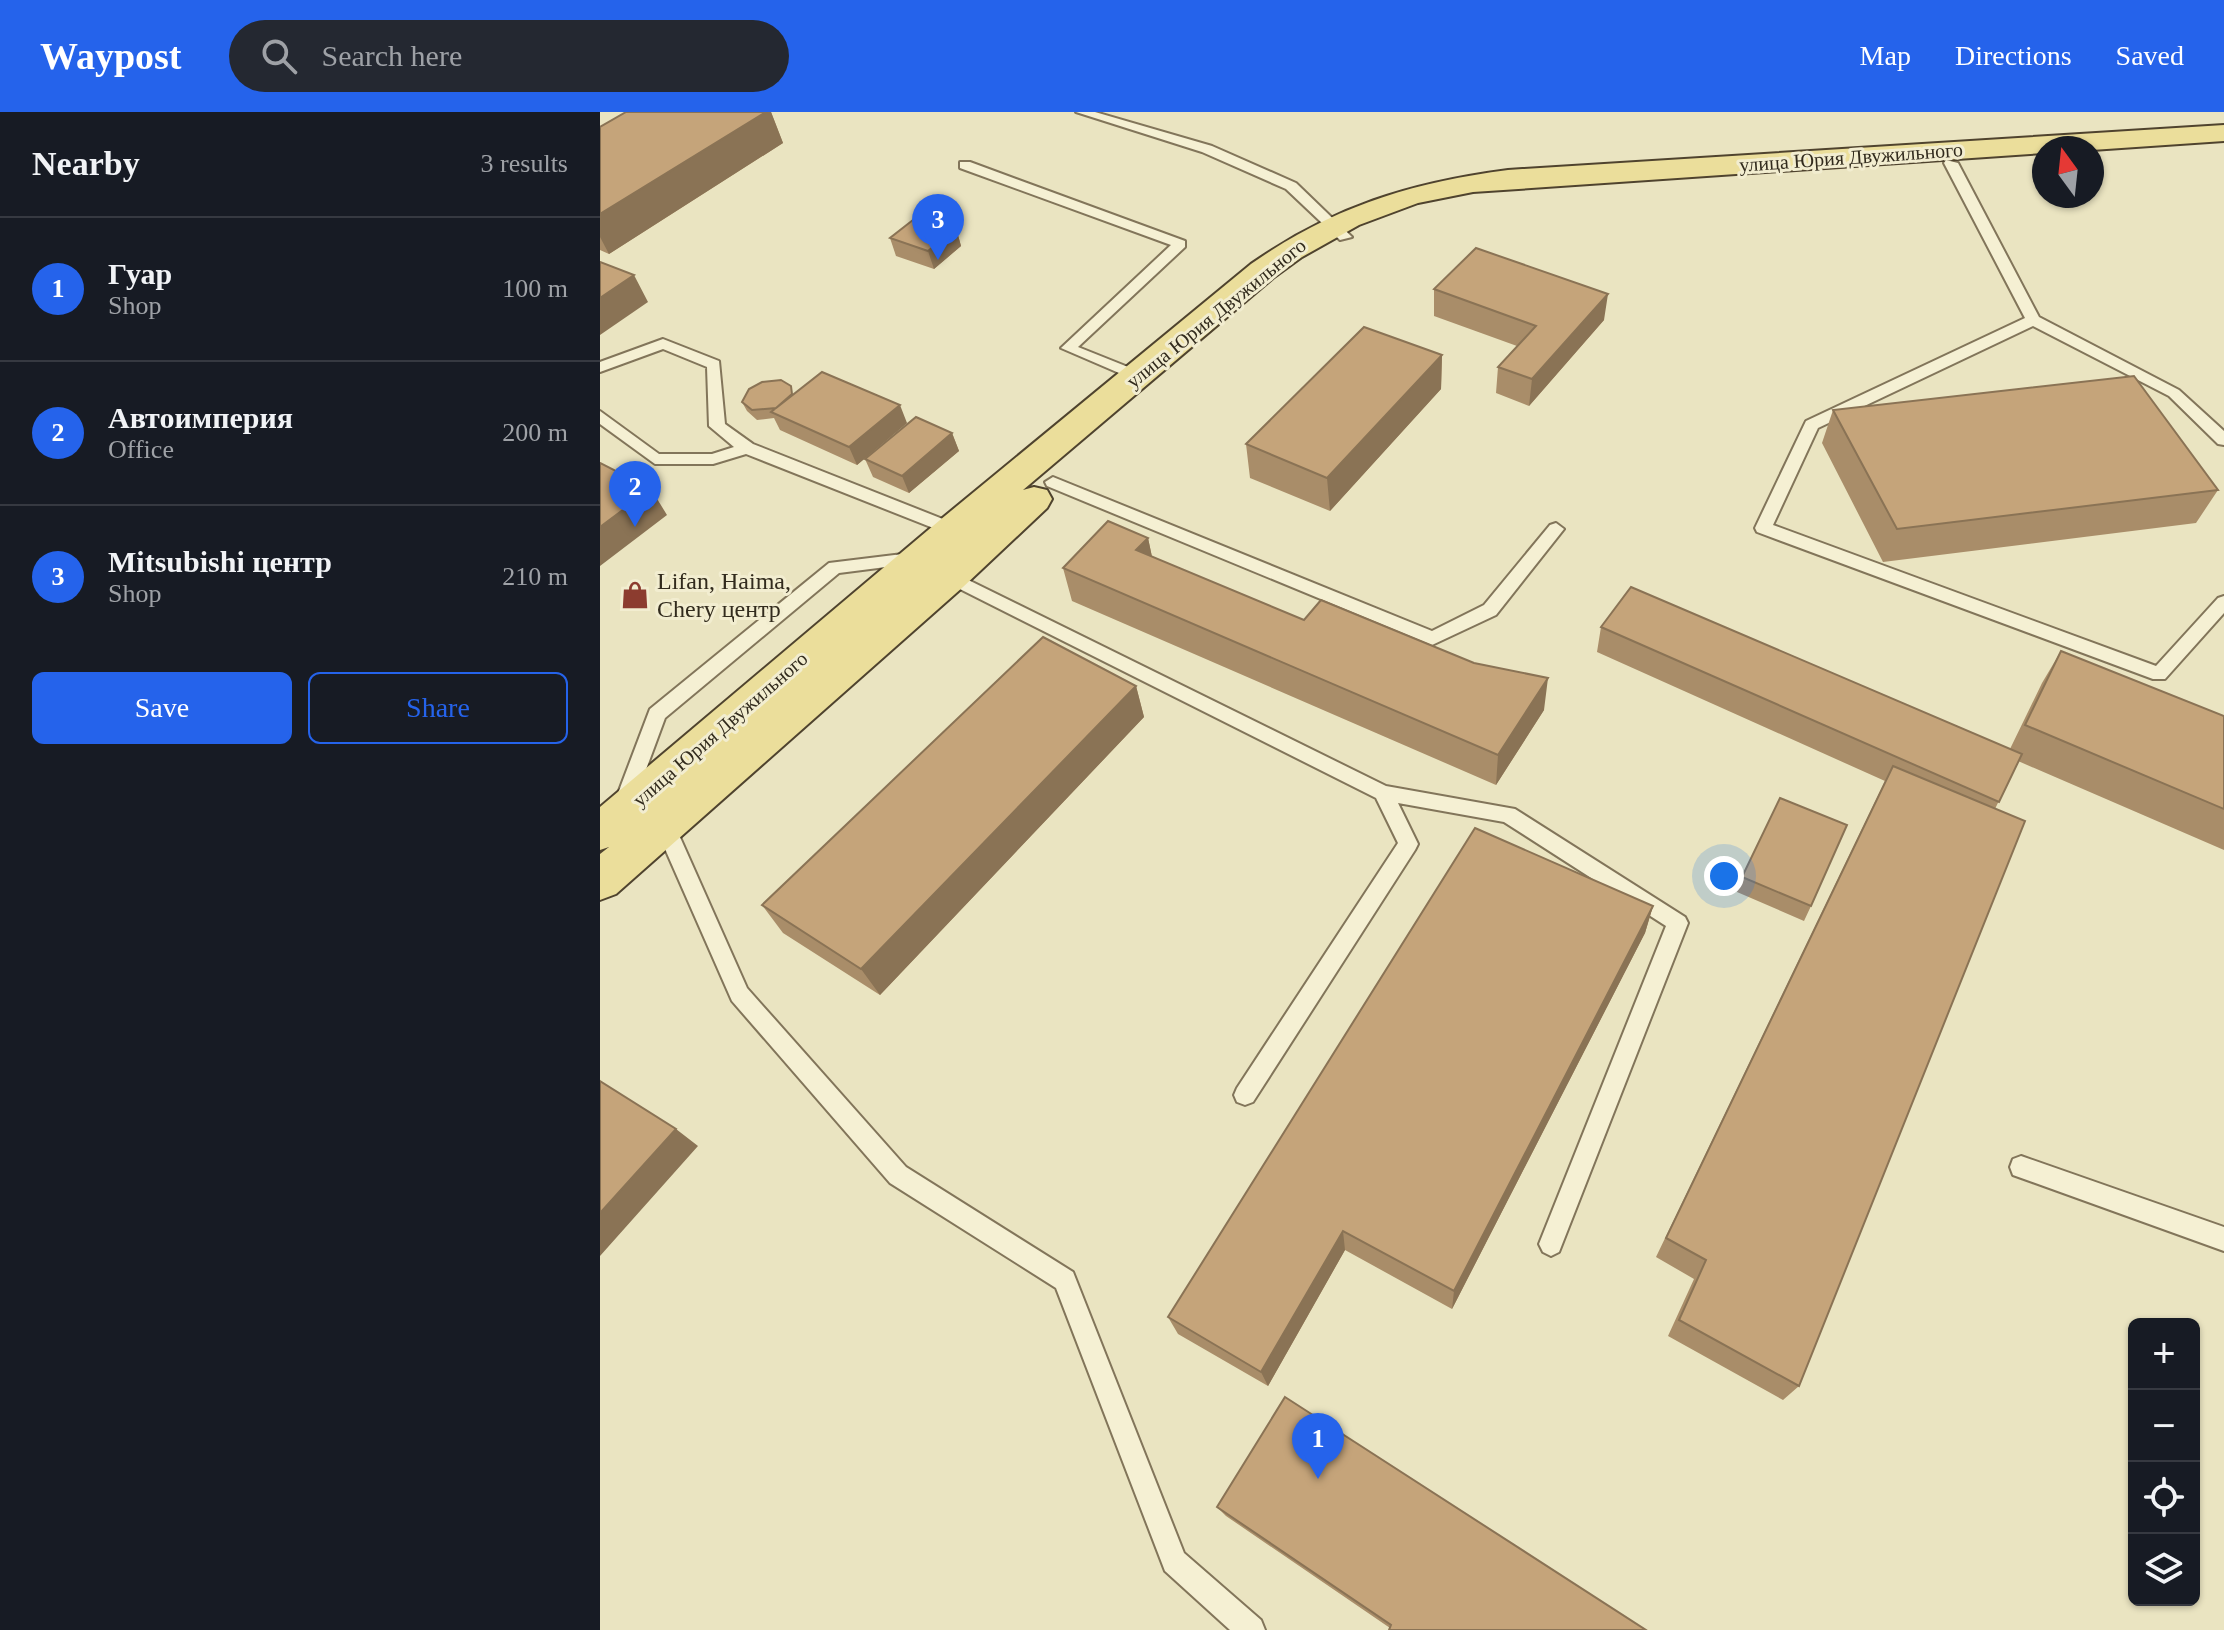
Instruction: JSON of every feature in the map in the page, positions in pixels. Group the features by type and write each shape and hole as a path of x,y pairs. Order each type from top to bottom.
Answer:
{"main road":[{"name":"улица Юрия Двужильного","path":"968,536 1053,482 1227,321 1339,231 1380,205 1425,191 1508,179 2224,133"},
{"path":"2104,154 2224,147"},
{"name":"улица Юрия Двужильного","path":"600,881 665,826 1138,376 1302,241 1484,196 2032,159"},
{"name":"улица Юрия Двужильного","path":"610,824 934,568"}],"lane":[{"path":"1082,112 1207,149 1291,186 1339,231"},
{"path":"1951,163 2033,320 2174,393 2224,440"},
{"path":"965,165 1180,244 1068,348 1138,376"},
{"path":"2033,320 1812,425 1763,528 2159,674 2224,602"},
{"path":"600,367 663,344 714,364 717,426 747,448 968,536"},
{"path":"600,416 655,459 713,459 747,448"},
{"path":"1053,482 1432,638 1490,610 1556,529"},
{"path":"610,824 657,714 835,567 934,568 1383,793 1508,815 1678,923 1551,1244"},
{"path":"1245,1095 1408,844 1383,793"},
{"path":"665,826 739,994 898,1175 1065,1280 1174,1562 1251,1630"},
{"path":"2021,1167 2224,1239"}],"building":[{"path":"626,112 766,112 600,214 600,127"},
{"path":"918,216 956,228 928,251 890,238"},
{"path":"1476,248 1608,294 1532,379 1498,367 1536,326 1434,289"},
{"path":"600,262 634,275 600,298"},
{"path":"1364,327 1442,355 1327,478 1246,444"},
{"path":"822,372 900,405 849,447 771,412"},
{"path":"2134,376 2218,490 1897,529 1833,410"},
{"path":"781,380 791,386 792,394 776,408 752,410 742,402 749,389 762,382"},
{"path":"916,417 952,433 902,476 865,459"},
{"path":"600,463 651,489 600,527"},
{"path":"1108,521 1148,538 1136,550 1304,620 1321,600 1474,663 1548,678 1498,755 1063,568"},
{"path":"1631,587 2022,754 1999,802 1601,627"},
{"path":"1043,637 1136,686 861,969 762,905"},
{"path":"2061,651 2224,716 2224,809 2025,725"},
{"path":"1893,766 2025,821 1799,1386 1679,1320 1706,1260 1666,1238"},
{"path":"1780,798 1847,825 1811,906 1742,877"},
{"path":"1475,828 1653,906 1454,1291 1343,1231 1261,1372 1168,1317"},
{"path":"600,1081 676,1129 600,1213"},
{"path":"1285,1397 1646,1630 1389,1630 1391,1625 1217,1507"}],"place":[{"name":"Mitsubishi центр","path":"938,260"},
{"name":"Автоимперия","path":"635,527"},
{"name":"Lifan, Haima, Chery центр","path":"635,595"},
{"name":"Гуар","path":"1318,1479"}]}
